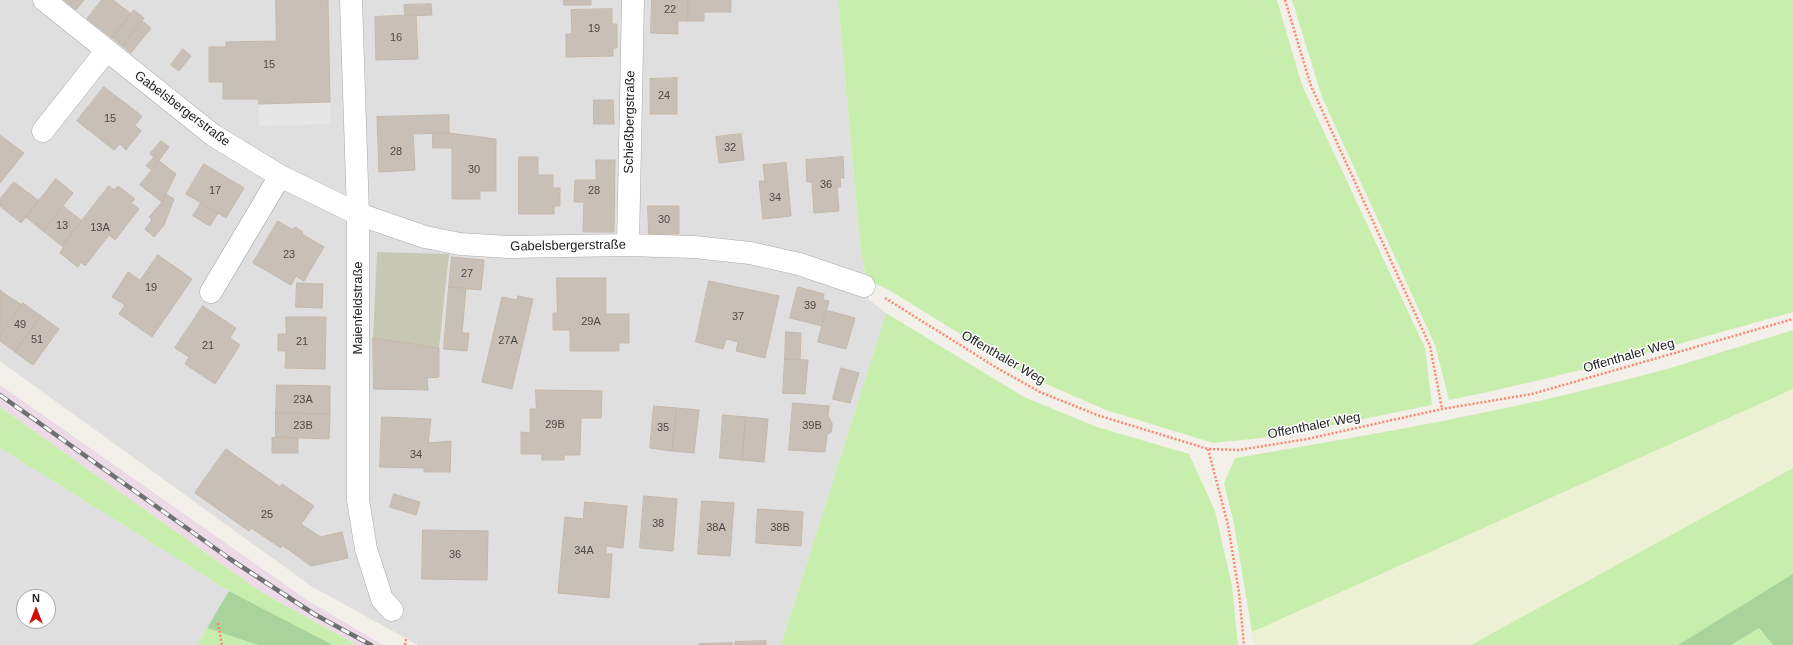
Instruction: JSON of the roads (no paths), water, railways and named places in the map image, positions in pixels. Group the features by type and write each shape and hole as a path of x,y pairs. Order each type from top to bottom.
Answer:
{"street":[{"name":"Gabelsbergerstraße","path":"44,0 213,135 280,176 358,214 425,237 460,244 508,247 628,245 694,247 750,253 799,264 864,286"},
{"name":"Maienfeldstraße","path":"351,0 358,214 358,500 366,549 382,599 392,610"},
{"name":"Schießbergstraße","path":"628,245 633,0"},
{"path":"43,130 106,51"},
{"path":"211,292 280,176"}],"railway":[{"path":"0,395 230,559 314,614 371,645"}]}
